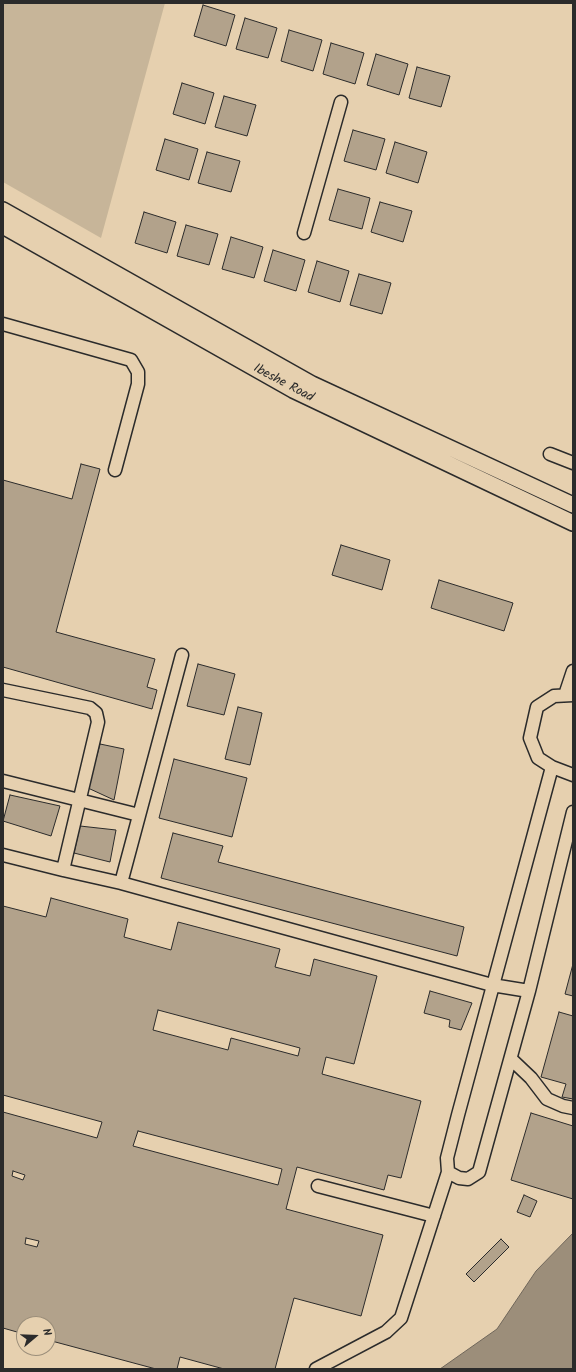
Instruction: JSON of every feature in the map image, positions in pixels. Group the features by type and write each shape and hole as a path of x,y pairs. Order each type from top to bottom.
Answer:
{"main road":[{"name":"Ibeshe Road","path":"3,210 312,384 573,505"},
{"name":"Ibeshe Road","path":"3,226 293,390 573,523"}],"street":[{"path":"304,233 341,102"},
{"path":"3,324 131,360 138,372 138,384 114,470"},
{"path":"550,454 573,463"},
{"path":"121,883 182,655"},
{"path":"573,671 569,695 554,696 537,707 533,719 530,738 538,758 552,767 573,775"},
{"path":"3,690 90,708 96,713 98,722 63,870"},
{"path":"316,1369 386,1332 401,1318 448,1172 447,1158 492,985 552,767"},
{"path":"3,781 139,815"},
{"path":"448,1172 459,1178 468,1178 479,1172 511,1059 573,812"},
{"path":"3,855 121,883 492,985 528,991"},
{"path":"511,1059 531,1078 547,1098 563,1106 573,1108"},
{"path":"318,1186 434,1216"}],"shaded area":[{"path":"3,3 165,3 101,238 3,182"},
{"path":"573,1233 573,1369 440,1369 497,1329 536,1271"}],"building":[{"path":"203,5 235,15 226,46 194,36"},
{"path":"245,18 277,28 268,58 236,49"},
{"path":"289,30 322,40 313,71 281,61"},
{"path":"331,43 364,53 355,84 323,74"},
{"path":"376,54 408,64 399,95 367,85"},
{"path":"417,67 450,76 441,107 409,98"},
{"path":"182,83 214,93 205,124 173,114"},
{"path":"224,96 256,105 247,136 215,127"},
{"path":"353,130 385,139 376,170 344,161"},
{"path":"165,139 198,149 189,180 156,170"},
{"path":"395,142 427,152 418,183 386,173"},
{"path":"207,152 240,161 231,192 198,183"},
{"path":"338,189 370,198 362,229 329,220"},
{"path":"380,202 412,211 403,242 371,232"},
{"path":"144,212 176,222 167,253 135,243"},
{"path":"186,225 218,234 209,265 177,256"},
{"path":"231,237 263,247 254,278 222,269"},
{"path":"273,250 305,260 296,291 264,281"},
{"path":"317,261 349,271 340,302 308,292"},
{"path":"359,274 391,283 382,314 350,305"},
{"path":"81,464 100,469 56,632 155,659 147,687 157,690 152,709 3,667 3,480 72,499"},
{"path":"341,545 390,560 382,590 332,575"},
{"path":"439,580 513,603 504,631 431,608"},
{"path":"198,664 235,674 224,715 187,706"},
{"path":"238,707 262,713 250,765 225,759"},
{"path":"100,744 124,749 114,800 88,788"},
{"path":"174,759 247,778 232,837 159,818"},
{"path":"10,795 60,806 51,836 3,821"},
{"path":"80,826 116,830 110,862 74,853"},
{"path":"173,833 223,846 218,862 464,927 457,956 161,878"},
{"path":"51,898 128,919 124,937 171,950 178,922 280,949 275,967 310,976 314,959 377,976 354,1064 326,1057 322,1074 421,1101 401,1178 388,1175 384,1190 297,1167 286,1209 383,1235 361,1316 294,1298 275,1369 224,1369 180,1357 177,1369 156,1369 56,1342 56,1316 16,1316 16,1332 3,1328 3,1112 97,1138 102,1122 3,1095 3,906 46,917","holes":["158,1010 300,1048 298,1056 231,1038 228,1050 153,1030","138,1131 282,1169 278,1185 133,1146"]},
{"path":"573,964 573,996 565,994"},
{"path":"430,991 472,1003 461,1030 449,1027 450,1020 424,1013"},
{"path":"559,1012 573,1016 573,1099 562,1097 566,1084 541,1077"},
{"path":"531,1113 573,1126 573,1199 511,1180"},
{"path":"13,1171 25,1175 23,1180 12,1176"},
{"path":"524,1195 537,1201 530,1217 517,1212"},
{"path":"26,1238 39,1241 37,1247 25,1244"},
{"path":"501,1239 509,1247 474,1282 466,1274"}]}
